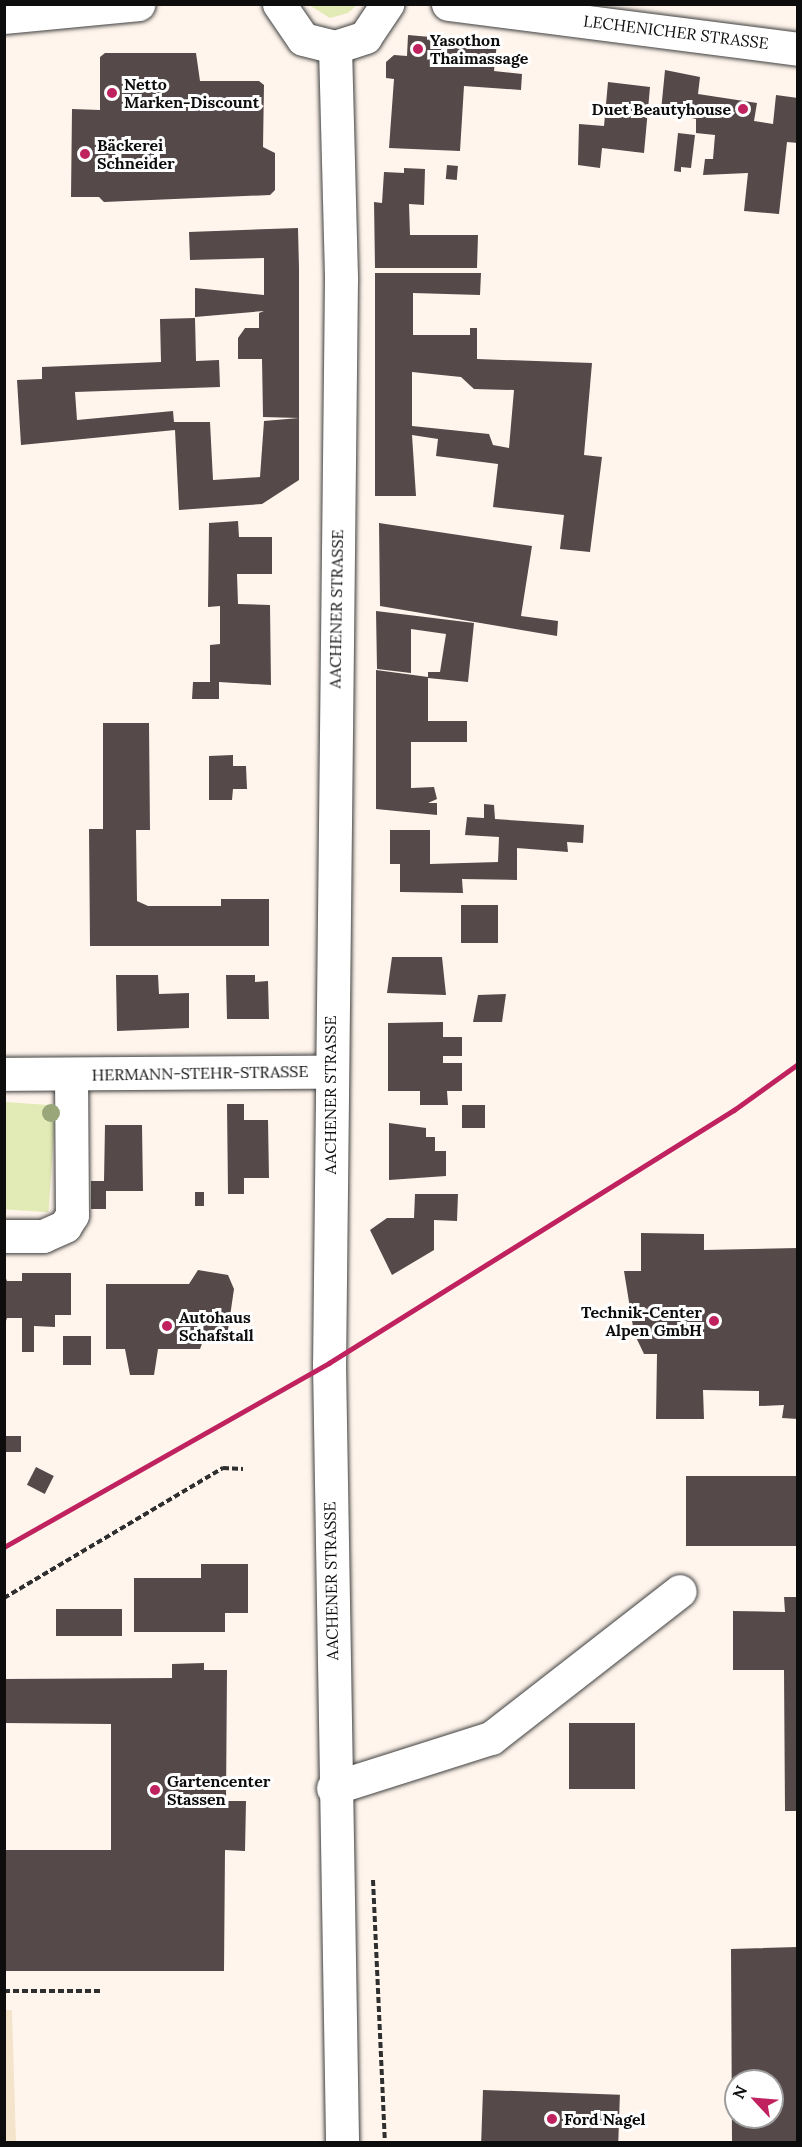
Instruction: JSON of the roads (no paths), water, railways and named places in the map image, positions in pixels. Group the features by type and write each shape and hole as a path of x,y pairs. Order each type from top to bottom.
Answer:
{"street":[{"path":"4,17 138,4"},
{"path":"279,4 303,39 335,47 364,37 387,4"},
{"name":"LECHENICHER STRASSE","path":"448,4 798,49"},
{"name":"AACHENER STRASSE","path":"335,47 341,279 329,1072 333,1788 342,2142"},
{"name":"HERMANN-STEHR-STRASSE","path":"4,1074 329,1072"},
{"name":"HERMANN-STEHR-STRASSE","path":"4,1236 43,1236 65,1226 72,1215 72,1075"},
{"path":"333,1788 491,1738 680,1591"}],"railway":[{"path":"4,1547 329,1363 734,1110 798,1064"}],"place":[{"name":"Yasothon Thaimassage","path":"418,49"},
{"name":"Netto Marken-Discount","path":"112,93"},
{"name":"Duet Beautyhouse","path":"743,109"},
{"name":"Bäckerei Schneider","path":"85,154"},
{"name":"Technik-Center Alpen GmbH","path":"714,1321"},
{"name":"Autohaus Schafstall","path":"167,1326"},
{"name":"Gartencenter Stassen","path":"155,1790"},
{"name":"Ford Nagel","path":"552,2119"}]}
